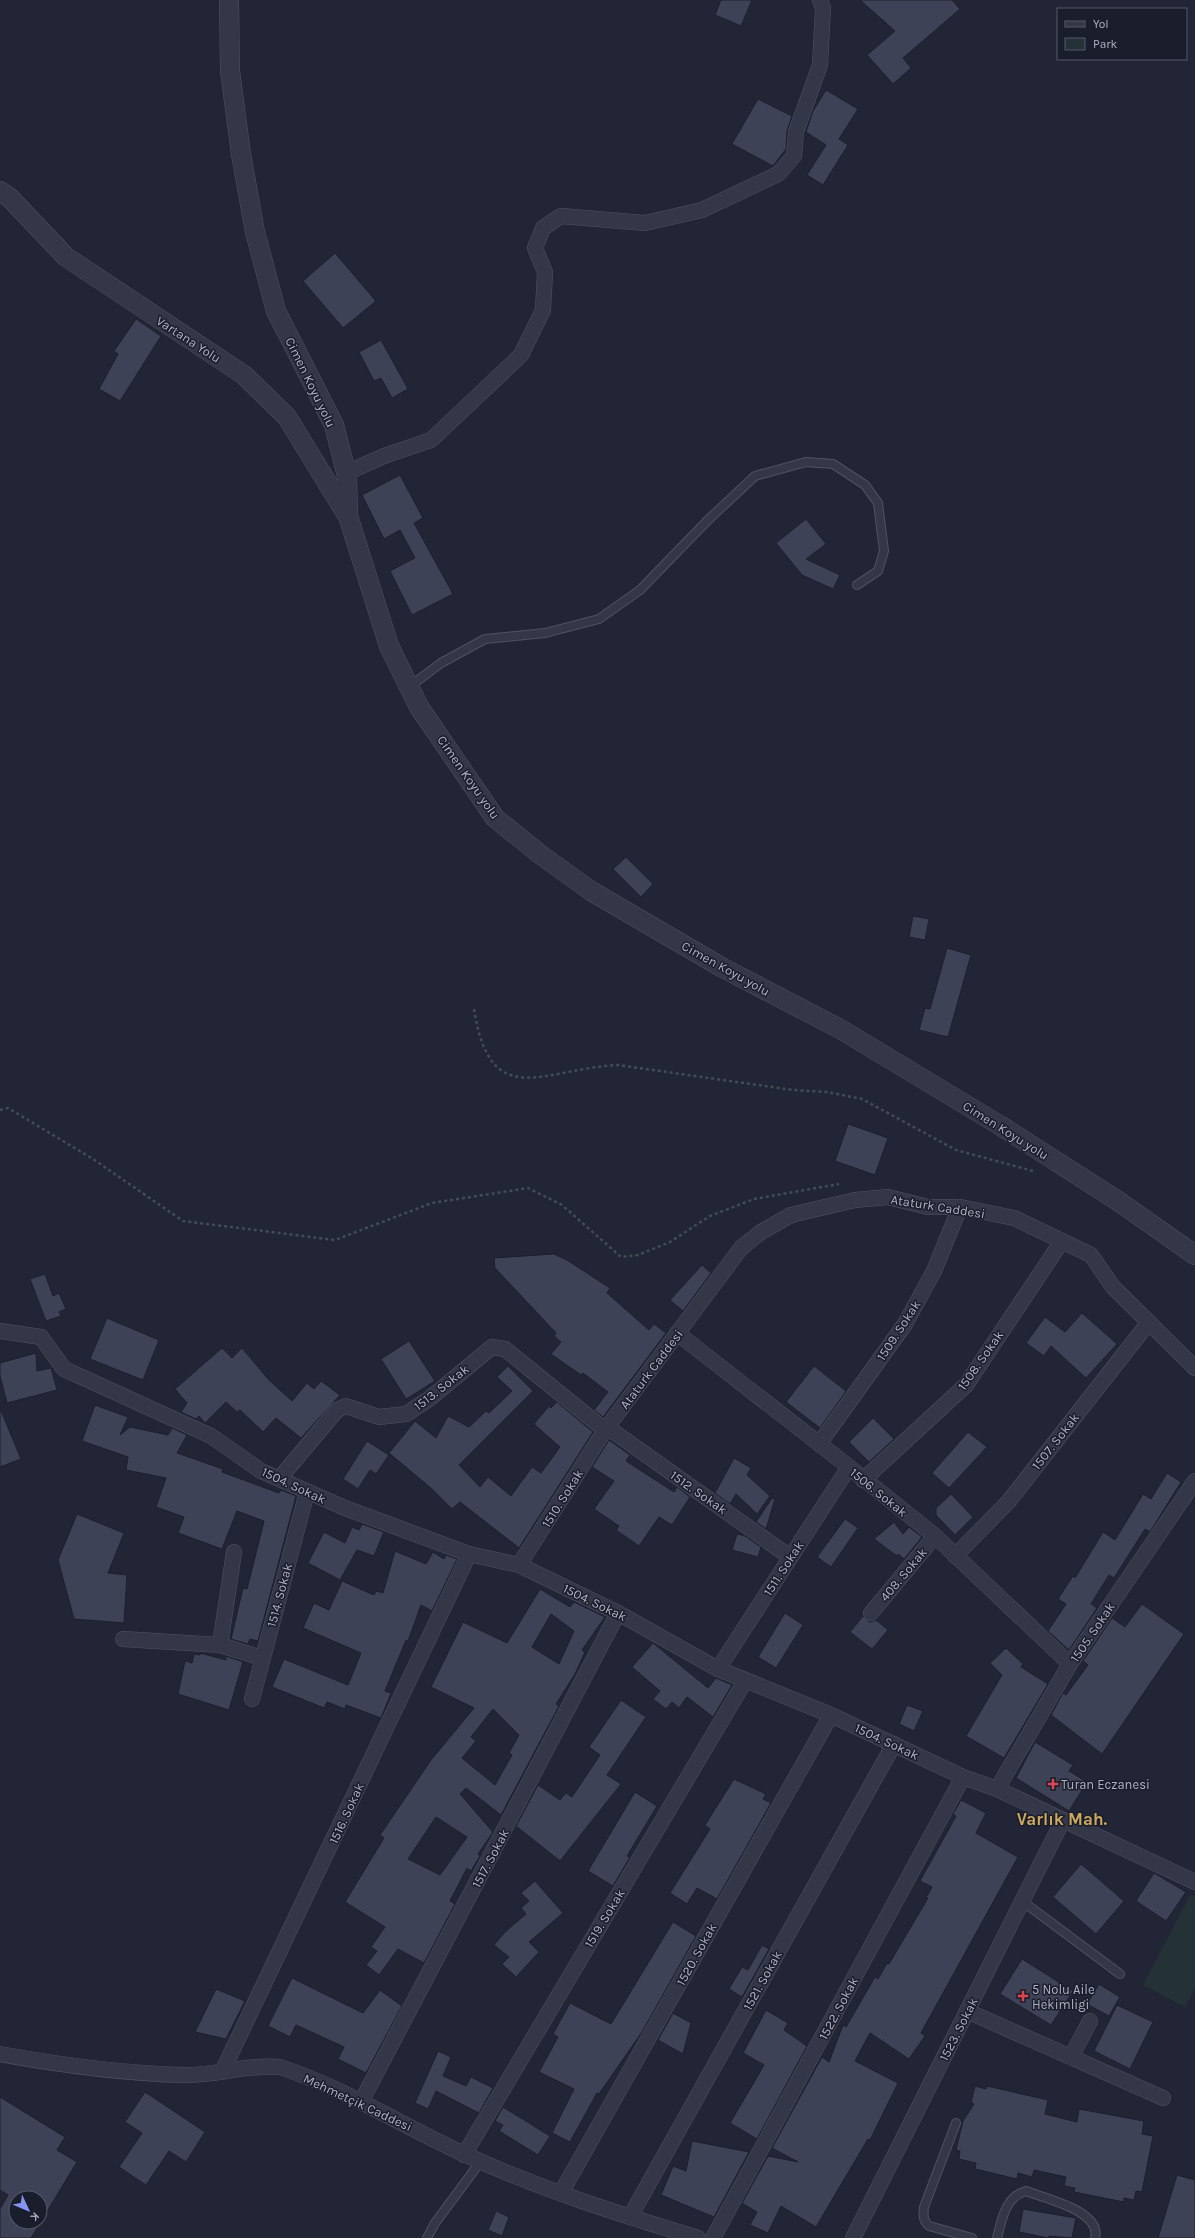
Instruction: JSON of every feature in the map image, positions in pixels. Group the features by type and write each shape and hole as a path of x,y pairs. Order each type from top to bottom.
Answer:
{"street":[{"name":"Cimen Koyu yolu","path":"229,0 230,71 241,154 254,232 276,311 334,425 347,476 348,516 389,646 419,707 495,818 547,860 591,891 723,968 842,1030 1001,1126 1118,1201 1195,1255"},
{"path":"347,476 355,469 384,456 431,440 521,355 543,310 545,272 535,248 543,228 561,216 646,223 702,210 778,174 794,156 796,132 820,65 823,8 820,0"},
{"name":"Vartana Yolu","path":"0,191 10,198 66,257 244,375 288,417 348,516"},
{"name":"Ataturk Caddesi","path":"606,1429 741,1248 761,1232 791,1215 855,1200 888,1197 928,1207 960,1208 1014,1218 1062,1240 1091,1255 1114,1287 1195,1368"},
{"name":"1509. Sokak","path":"819,1444 905,1324 934,1271 960,1208"},
{"name":"1508. Sokak","path":"863,1480 966,1385 1062,1240"},
{"name":"1507. Sokak","path":"955,1556 1009,1501 1150,1322"},
{"name":"1504. Sokak","path":"0,1331 41,1337 64,1369 211,1436 261,1471 306,1492 344,1508 470,1554 519,1566 618,1613 718,1669 831,1715 963,1778 997,1789 1195,1882"},
{"name":"1506. Sokak","path":"677,1333 935,1536 1070,1664"},
{"name":"1513. Sokak","path":"278,1479 337,1410 346,1406 379,1417 406,1414 429,1399 492,1347 505,1349 606,1429"},
{"name":"1512. Sokak","path":"606,1429 790,1557"},
{"name":"1510. Sokak","path":"519,1566 606,1429"},
{"name":"1511. Sokak","path":"718,1669 849,1467"},
{"name":"1505. Sokak","path":"997,1789 1070,1664 1195,1481"},
{"name":"1514. Sokak","path":"252,1699 306,1492"},
{"name":"408. Sokak","path":"871,1613 935,1536"},
{"path":"220,1644 234,1552"},
{"name":"1516. Sokak","path":"222,2072 470,1554"},
{"name":"1517. Sokak","path":"361,2102 618,1613"},
{"path":"123,1639 220,1644 262,1658"},
{"name":"1519. Sokak","path":"464,2155 745,1681"},
{"name":"1520. Sokak","path":"561,2193 831,1715"},
{"name":"1521. Sokak","path":"630,2217 894,1744"},
{"name":"1522. Sokak","path":"713,2238 963,1778"},
{"name":"1523. Sokak","path":"854,2238 1063,1820"},
{"path":"967,2011 1163,2098"},
{"path":"1071,2057 1090,2021"},
{"name":"Mehmetçik Caddesi","path":"0,2054 66,2066 184,2075 266,2066 280,2068 361,2102 464,2155 561,2193 630,2217 698,2238"}],"lane":[{"path":"409,686 441,663 485,639 545,633 599,619 640,590 708,520 755,476 806,462 833,464 865,485 878,503 884,551 878,571 858,585"},
{"path":"1022,1901 1120,1974"},
{"path":"956,2124 924,2207 923,2215 925,2222 929,2226 972,2238"},
{"path":"427,2238 435,2222 480,2161"},
{"path":"997,2238 1005,2210 1010,2200 1018,2194 1026,2191 1083,2213 1094,2225 1096,2232 1094,2238"}],"path":[{"path":"474,1009 477,1032 485,1053 496,1067 508,1074 524,1079 595,1066 618,1065 793,1090 826,1092 862,1099 956,1150 1038,1172"},
{"path":"0,1110 8,1108 60,1139 183,1221 335,1240 432,1203 528,1188 562,1205 621,1257 633,1255 670,1242 710,1216 754,1199 847,1183"}],"green space":[{"path":"1190,1895 1195,1897 1195,1987 1185,2007 1143,1985"}],"building":[{"path":"721,0 752,0 741,26 715,15"},
{"path":"860,0 952,0 960,9 903,58 911,68 893,84 867,55 895,31"},
{"path":"826,90 858,109 839,139 848,145 823,185 807,175 826,145 806,132 813,111"},
{"path":"758,99 792,116 787,131 786,149 773,166 732,144"},
{"path":"335,253 376,301 343,328 303,281"},
{"path":"136,319 161,336 120,401 99,389 118,354 114,351"},
{"path":"381,340 408,389 392,398 381,378 374,381 359,352"},
{"path":"400,475 423,518 414,523 453,594 412,615 390,571 415,558 400,530 384,539 362,495"},
{"path":"806,519 826,544 806,559 840,575 833,589 802,575 776,543"},
{"path":"626,857 653,884 641,897 613,869"},
{"path":"913,916 929,919 925,940 909,937"},
{"path":"947,948 971,955 948,1037 919,1030 925,1008 930,1009"},
{"path":"848,1124 888,1138 875,1175 835,1161"},
{"path":"554,1254 567,1260 610,1288 607,1293 649,1330 654,1324 666,1333 603,1417 594,1410 608,1392 583,1373 581,1375 551,1354 561,1342 554,1336 556,1333 495,1268 494,1258"},
{"path":"702,1265 711,1273 683,1311 670,1300"},
{"path":"45,1274 53,1296 59,1293 66,1309 59,1312 61,1316 46,1321 30,1279"},
{"path":"1082,1313 1117,1344 1086,1378 1051,1346 1044,1356 1026,1343 1045,1317 1065,1332"},
{"path":"107,1318 159,1340 143,1380 90,1359"},
{"path":"409,1341 435,1381 406,1399 381,1359"},
{"path":"222,1348 232,1358 242,1348 269,1380 292,1401 307,1383 314,1389 321,1381 340,1395 301,1438 276,1418 263,1432 240,1410 237,1412 226,1402 205,1423 199,1416 196,1419 181,1412 187,1403 175,1389"},
{"path":"36,1353 37,1371 51,1368 57,1390 7,1403 0,1376 0,1363"},
{"path":"508,1366 533,1391 459,1465 480,1487 488,1477 511,1496 532,1467 541,1473 560,1447 534,1424 549,1406 551,1408 557,1402 593,1432 519,1548 460,1502 452,1509 432,1489 389,1453 415,1421 436,1438 448,1416 469,1427 486,1411 489,1413 512,1391 497,1377"},
{"path":"814,1366 846,1391 820,1428 786,1402"},
{"path":"95,1405 128,1417 120,1435 130,1427 168,1435 172,1428 187,1435 177,1453 223,1469 222,1472 279,1493 281,1490 296,1496 258,1641 250,1639 248,1644 231,1639 243,1588 247,1589 264,1521 237,1511 222,1549 178,1533 184,1517 156,1507 166,1478 126,1470 128,1457 82,1441"},
{"path":"0,1408 21,1459 0,1467"},
{"path":"873,1418 894,1439 869,1462 849,1442"},
{"path":"968,1432 987,1447 949,1488 932,1473"},
{"path":"609,1440 630,1455 626,1461 674,1492 677,1487 690,1497 672,1525 659,1517 639,1546 616,1530 619,1526 594,1509 614,1481 592,1467"},
{"path":"367,1441 389,1455 376,1474 370,1470 358,1489 343,1479"},
{"path":"734,1458 751,1468 747,1475 770,1496 757,1514 736,1494 730,1504 715,1493"},
{"path":"1167,1473 1181,1482 1150,1532 1145,1529 1114,1578 1109,1575 1091,1604 1097,1608 1069,1650 1048,1631 1066,1604 1058,1599 1073,1576 1075,1578 1103,1532 1115,1540 1143,1494 1151,1499"},
{"path":"951,1494 973,1517 955,1535 936,1515 936,1508"},
{"path":"772,1498 775,1499 766,1529 756,1522"},
{"path":"77,1514 124,1533 108,1573 127,1575 124,1623 74,1619 58,1560"},
{"path":"845,1519 858,1528 831,1567 817,1557"},
{"path":"894,1522 903,1534 909,1527 922,1537 904,1559 898,1554 897,1556 874,1539"},
{"path":"362,1524 384,1532 374,1556 357,1550 340,1580 308,1563 324,1532 345,1543 352,1527 359,1530"},
{"path":"737,1534 745,1536 761,1547 758,1557 732,1550"},
{"path":"395,1551 426,1564 433,1552 444,1559 446,1555 457,1559 432,1611 421,1605 408,1641 406,1640 385,1691 391,1693 381,1718 346,1705 345,1709 327,1702 324,1708 272,1687 284,1659 348,1685 361,1653 303,1628 314,1603 329,1610 342,1581 374,1595 376,1591 383,1593"},
{"path":"540,1589 570,1607 574,1602 605,1617 582,1650 585,1652 575,1674 556,1704 559,1706 501,1815 466,1788 460,1794 493,1832 478,1854 480,1856 471,1871 467,1868 450,1901 455,1904 424,1963 398,1949 379,1975 366,1965 377,1951 371,1947 385,1927 345,1902 384,1838 380,1835 431,1760 474,1708 431,1687 463,1622 507,1643","holes":["551,1614 574,1631 559,1664 532,1647","493,1709 519,1735 509,1753 512,1755 495,1785 462,1758 476,1741 471,1737","436,1817 467,1837 440,1875 408,1859"]},
{"path":"1142,1604 1184,1634 1102,1754 1051,1715 1063,1693 1066,1695 1088,1665 1083,1661 1112,1618 1125,1627"},
{"path":"785,1613 803,1625 776,1668 758,1657"},
{"path":"863,1616 869,1622 876,1620 888,1630 872,1649 850,1632"},
{"path":"653,1643 708,1688 716,1678 732,1685 713,1717 687,1697 679,1708 672,1702 666,1709 653,1699 660,1691 632,1667"},
{"path":"1006,1648 1023,1664 1021,1667 1048,1684 1004,1758 966,1736 1002,1675 990,1663"},
{"path":"200,1653 226,1660 226,1656 243,1662 229,1710 178,1694 185,1661 192,1663 194,1654 200,1655"},
{"path":"621,1700 646,1717 607,1775 621,1784 560,1861 516,1826 538,1785 560,1800 566,1793 572,1797 600,1755 589,1747"},
{"path":"907,1705 923,1711 914,1731 899,1724"},
{"path":"1035,1742 1073,1765 1069,1771 1087,1782 1069,1811 1016,1778"},
{"path":"734,1779 766,1794 763,1799 771,1803 717,1899 697,1888 687,1904 670,1893 710,1829 705,1825"},
{"path":"635,1792 657,1806 627,1856 630,1857 613,1886 588,1871"},
{"path":"961,1800 986,1813 976,1833 1018,1857 921,2033 925,2036 909,2059 870,2033 855,2061 898,2083 870,2140 868,2139 816,2227 781,2206 768,2233 750,2225 757,2212 742,2203 768,2156 798,2162 772,2148 822,2057 829,2062 843,2025 846,2027 875,1977 878,1979 887,1963 889,1964 928,1898 926,1898 932,1887 920,1881 956,1816 953,1814"},
{"path":"1081,1864 1124,1901 1096,1934 1053,1897"},
{"path":"1154,1873 1186,1892 1166,1921 1136,1901"},
{"path":"535,1881 563,1913 529,1942 539,1952 516,1977 502,1964 509,1957 494,1945 505,1932 526,1914 521,1908 529,1901 521,1893"},
{"path":"673,1922 696,1936 642,2032 599,2094 597,2093 570,2142 552,2133 574,2089 539,2072 558,2037 553,2034 570,2003 611,2024"},
{"path":"762,1945 769,1949 742,1997 729,1989 742,1967 748,1970"},
{"path":"1022,1959 1073,1991 1051,2025 1000,1994"},
{"path":"292,1978 363,2013 380,1990 402,2006 366,2073 338,2059 344,2047 296,2025 290,2037 268,2026"},
{"path":"1099,1984 1120,1997 1109,2016 1087,2004"},
{"path":"216,1989 245,2001 226,2039 195,2032"},
{"path":"1117,2005 1153,2022 1130,2069 1094,2051"},
{"path":"766,2010 788,2023 784,2030 807,2046 757,2139 730,2123 764,2065 743,2053"},
{"path":"673,2013 691,2023 683,2054 658,2040"},
{"path":"438,2051 451,2057 443,2076 466,2086 471,2077 493,2088 479,2113 436,2091 428,2109 415,2103"},
{"path":"975,2086 986,2089 987,2086 1048,2100 1045,2114 1077,2122 1079,2109 1144,2121 1142,2134 1153,2136 1142,2192 1136,2191 1134,2200 1124,2198 1124,2202 1074,2192 1075,2188 1064,2186 1066,2177 1034,2170 1032,2177 1018,2173 1017,2179 975,2169 976,2163 959,2159 960,2151 956,2150 963,2121 974,2104 971,2102"},
{"path":"145,2092 205,2132 186,2162 169,2151 146,2185 119,2167 142,2133 125,2122"},
{"path":"0,2097 65,2137 57,2150 77,2162 48,2210 48,2190 8,2190 8,2195 0,2190"},
{"path":"503,2107 550,2136 538,2155 499,2131 503,2125 495,2121"},
{"path":"692,2141 749,2152 714,2217 661,2195 673,2166 686,2171"},
{"path":"1177,2175 1195,2180 1195,2238 1158,2238"},
{"path":"8,2195 8,2230 36,2230 31,2238 0,2238 0,2209"},
{"path":"1023,2209 1076,2218 1072,2238 1049,2236 1048,2238 1019,2232"},
{"path":"496,2211 509,2217 502,2236 488,2230"}],"place":[{"name":"Turan Eczanesi","path":"1053,1784"},
{"name":"5 Nolu Aile Hekimligi","path":"1023,1996"}],"district":[{"name":"Varlık Mah.","path":"1062,1819"}]}
